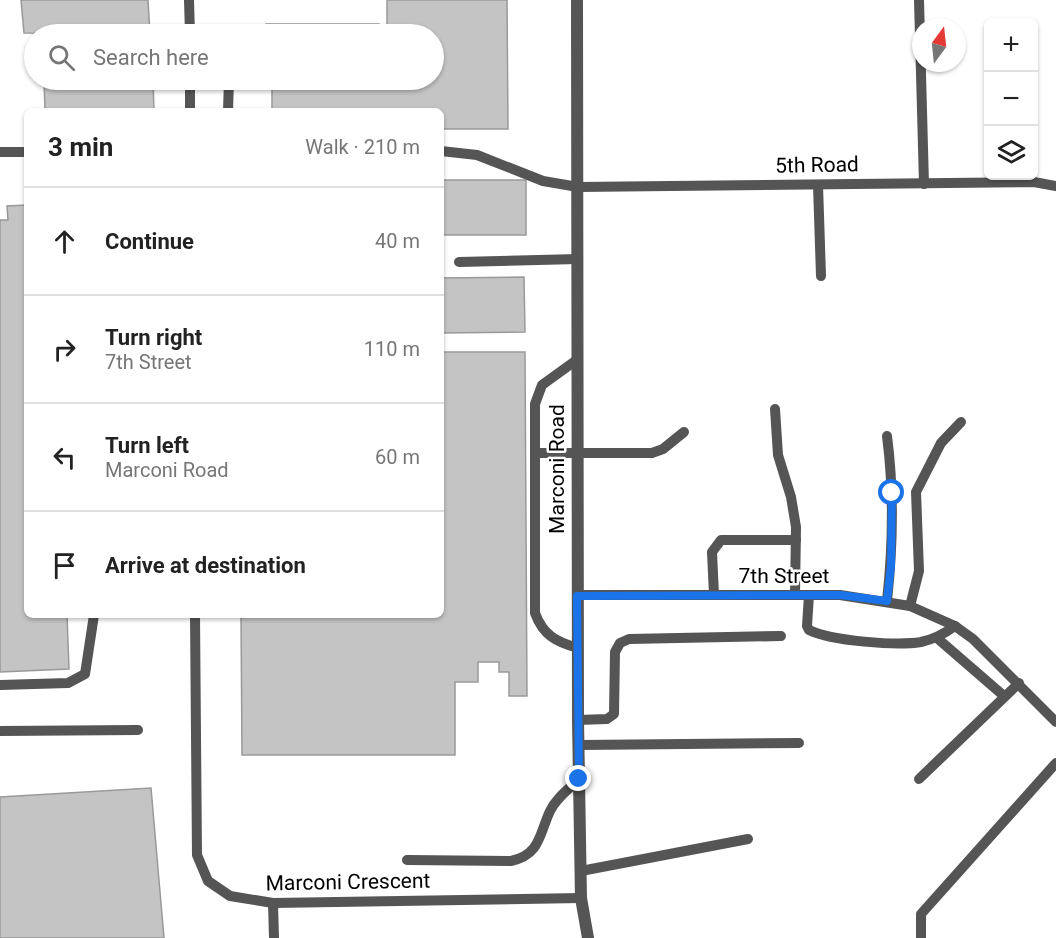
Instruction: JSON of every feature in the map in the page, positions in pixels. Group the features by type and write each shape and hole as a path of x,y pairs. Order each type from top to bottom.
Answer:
{"street":[{"name":"Marconi Road","path":"577,0 578,720 581,898 588,938"}],"lane":[{"path":"189,0 190,24"},
{"path":"919,0 924,183"},
{"path":"190,90 190,108"},
{"path":"228,108 229,90"},
{"path":"0,152 24,152"},
{"name":"5th Road","path":"444,152 477,155 543,181 578,187 1034,182 1056,186"},
{"path":"819,185 821,276"},
{"path":"459,262 578,259"},
{"path":"578,358 542,385 535,404 536,614 540,628 557,642 578,648"},
{"path":"775,409 778,455 791,497 796,540 795,595"},
{"path":"910,606 919,571 916,492 941,443 961,422"},
{"path":"535,453 652,453 674,443 684,432"},
{"path":"887,436 892,493 891,566 887,601"},
{"path":"714,595 712,552 721,540 796,540"},
{"path":"808,595 807,626 817,634 831,638 901,642 937,638 955,626"},
{"name":"7th Street","path":"577,596 808,595 887,601 910,606 955,626 973,639 1055,720"},
{"path":"0,685 69,682 85,674 94,618"},
{"name":"Marconi Crescent","path":"195,618 197,855 208,881 230,896 273,903 581,898"},
{"path":"578,720 607,719 614,714 615,652 620,643 629,639 781,636"},
{"path":"937,638 1004,696"},
{"path":"919,779 1019,683"},
{"path":"0,731 138,730"},
{"path":"579,745 799,743"},
{"path":"921,938 921,914 1056,763"},
{"path":"407,860 511,861 525,858 536,846 555,804 579,779"},
{"path":"581,871 748,839"},
{"path":"273,903 274,938"}],"building":[{"path":"21,0 148,0 149,24 24,24 24,33"},
{"path":"387,0 507,0 508,129 444,129 444,108 272,108 272,90 444,90 444,24 387,24"},
{"path":"44,90 153,90 154,108 45,108"},
{"path":"444,180 526,180 526,235 444,235"},
{"path":"24,205 24,618 67,618 69,669 0,672 0,220 8,220 7,206"},
{"path":"524,277 525,332 444,333 444,278"},
{"path":"444,352 525,352 527,696 509,696 509,672 499,672 499,662 478,662 478,682 455,682 455,755 242,755 241,618 444,618"},
{"path":"151,788 164,938 0,938 0,797"}],"route":[{"path":"579,779 577,596 840,595 887,601 891,566 892,493"}]}
